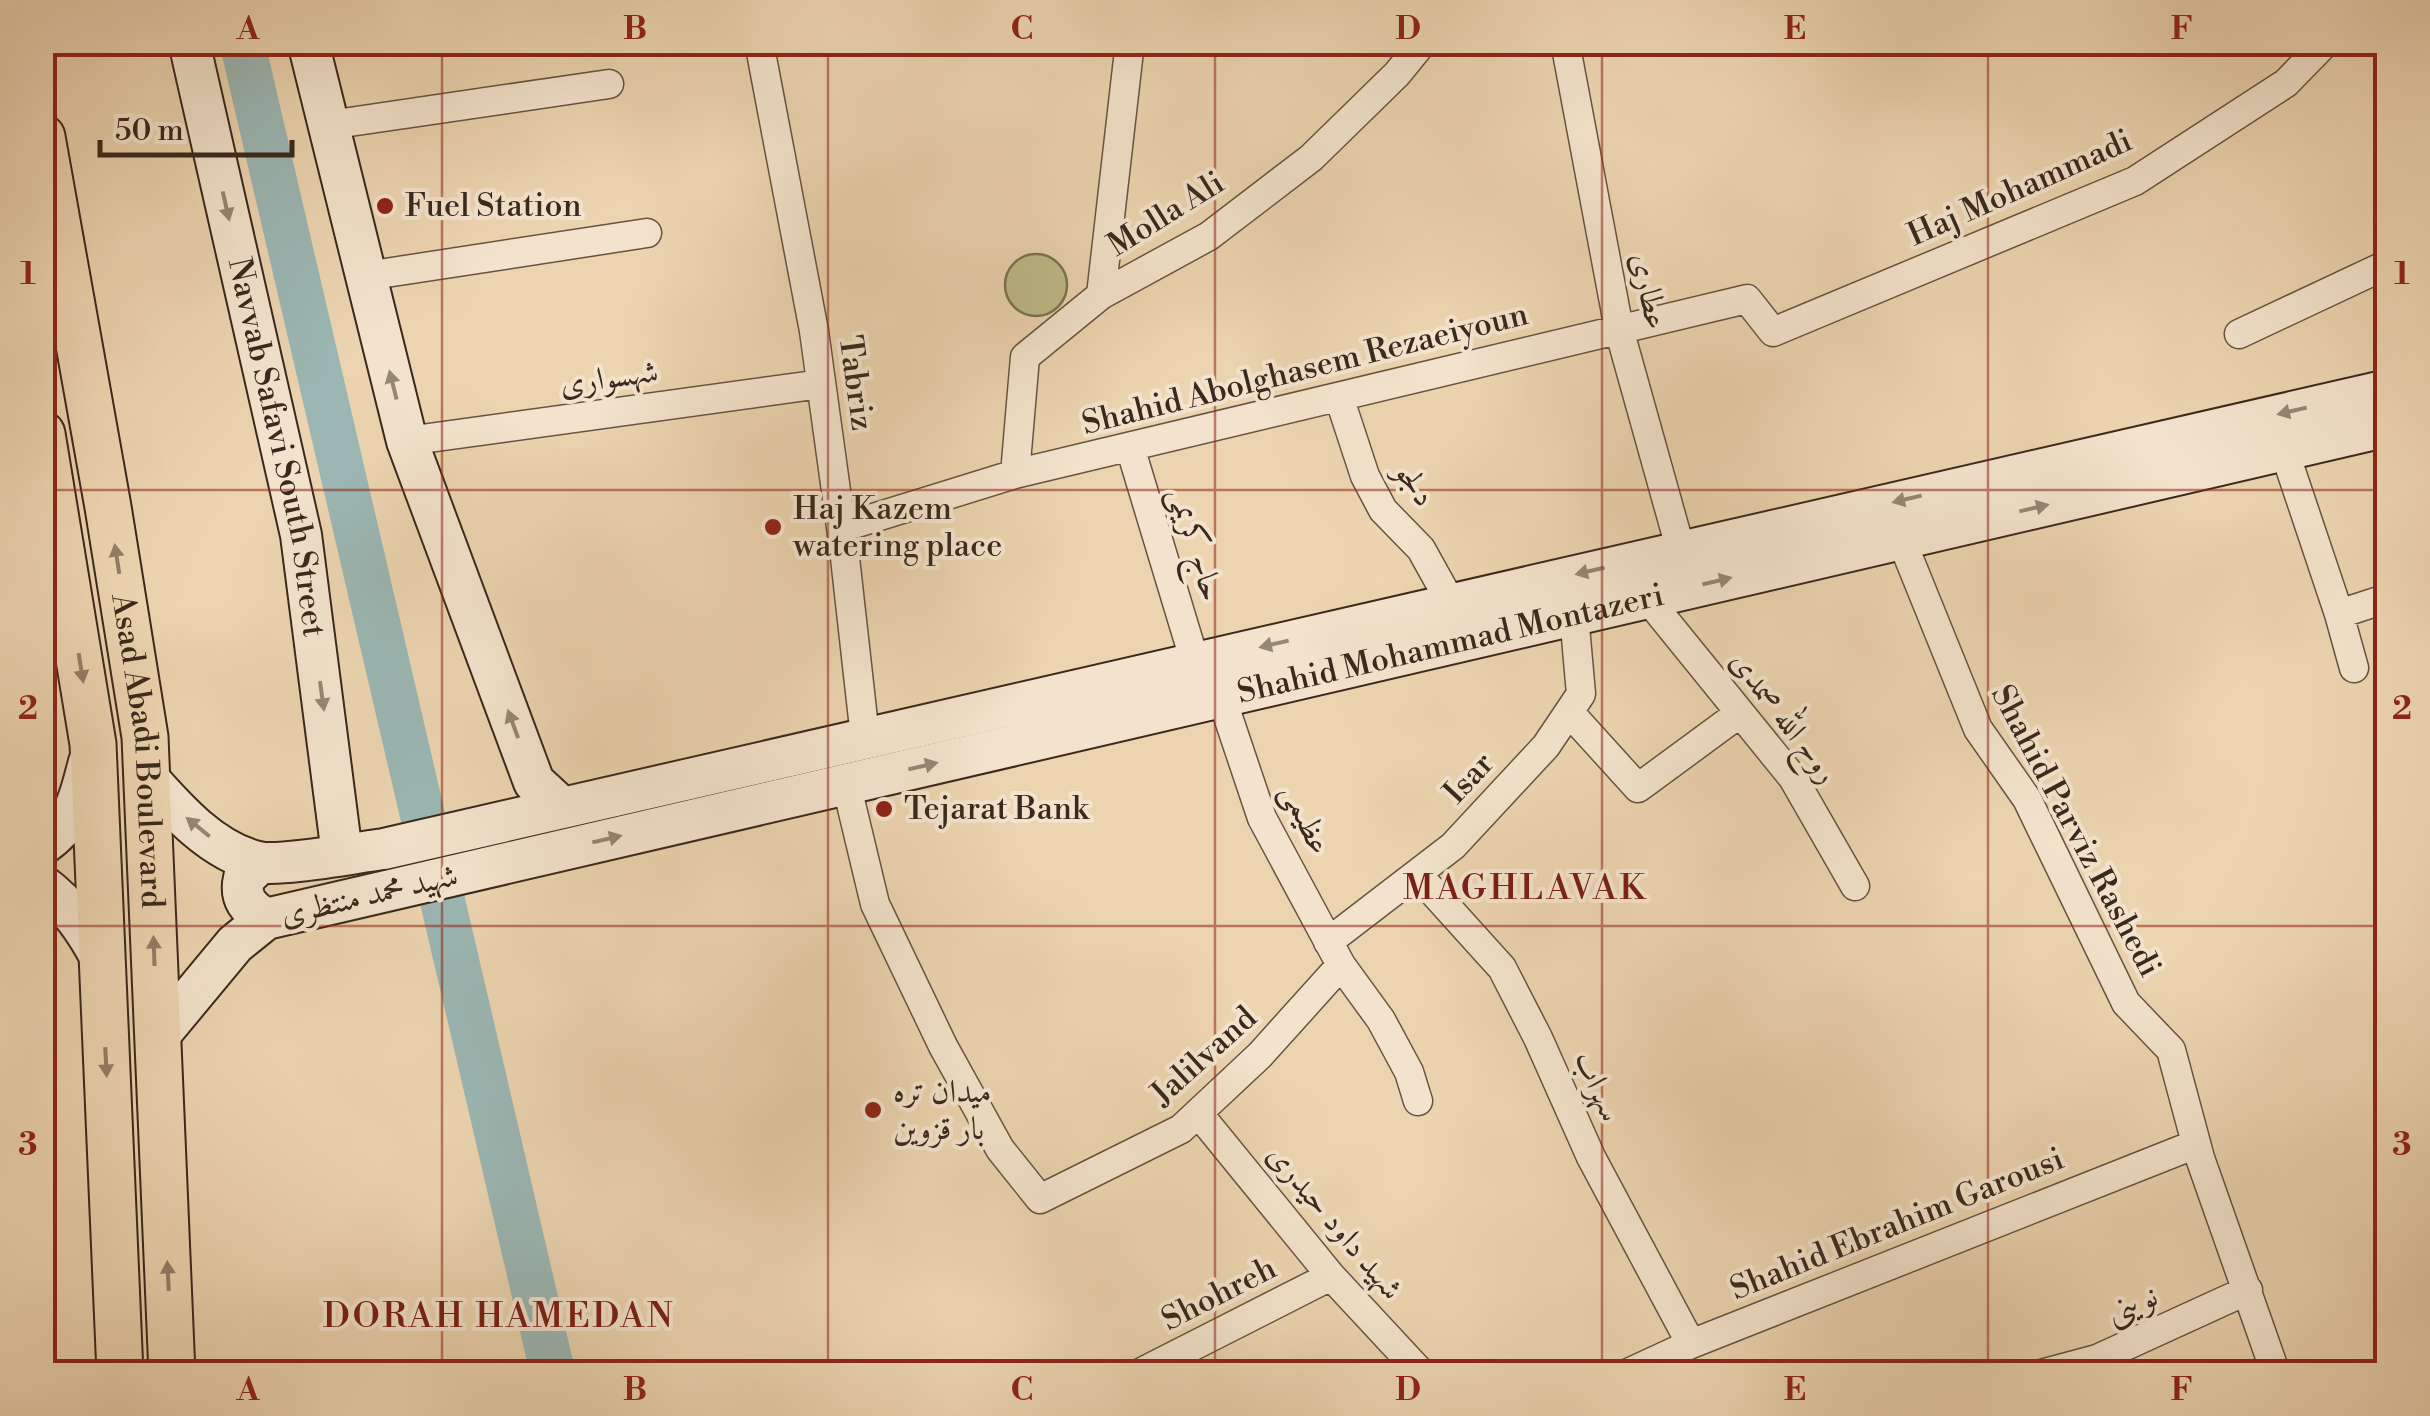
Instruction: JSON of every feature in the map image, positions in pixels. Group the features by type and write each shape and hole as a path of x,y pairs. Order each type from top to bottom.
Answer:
{"main road":[{"name":"Navvab Safavi South Street","path":"189,42 301,536 362,842"},
{"path":"308,42 407,441 529,802"},
{"name":"Asad Abadi Boulevard","path":"42,137 48,193 108,507 145,738 172,1374"},
{"name":"Shahid Mohammad Montazeri","path":"529,802 865,737 2388,390"},
{"name":"Shahid Mohammad Montazeri","path":"512,861 2388,426"},
{"name":"Asad Abadi Boulevard","path":"42,434 93,744 120,1374"},
{"path":"42,845 76,811 93,744"},
{"name":"شهید محمد منتظری","path":"146,776 203,834 260,863 529,802"},
{"name":"شهید محمد منتظری","path":"157,1038 226,954 266,919 512,861"},
{"path":"260,863 244,878 242,894 251,909 266,919"},
{"path":"42,885 63,901 86,928 102,960"}],"street":[{"name":"Tabriz","path":"759,42 821,384 865,737"},
{"path":"1101,295 1130,42"},
{"name":"Molla Ali","path":"1015,474 1025,357 1101,295 1209,236 1312,158 1397,74 1423,42"},
{"name":"عطاری","path":"1564,42 1620,329 1681,550"},
{"name":"Haj Mohammadi","path":"1773,332 2135,180 2286,83 2326,42"},
{"path":"329,124 609,84"},
{"path":"366,276 647,233"},
{"path":"2239,334 2388,264"},
{"name":"Shahid Abolghasem Rezaeiyoun","path":"841,528 1015,474 1747,299 1773,332"},
{"name":"شهسواری","path":"407,441 821,384"},
{"name":"دلجو","path":"1339,397 1365,476 1383,510 1421,549 1451,603"},
{"name":"حاج کریمی","path":"1130,447 1195,662"},
{"path":"2284,450 2340,614 2354,668"},
{"name":"Shahid Parviz Rashedi","path":"1901,539 1978,728 2027,799 2126,1003 2171,1050 2196,1144 2276,1374"},
{"name":"روح الله صمدی","path":"1647,598 1793,778 1855,886"},
{"path":"2340,614 2388,598"},
{"name":"Isar","path":"1334,954 1417,874 1453,846 1546,746 1581,694 1574,615"},
{"name":"عظیمی","path":"1222,696 1262,818 1334,954 1381,1020 1409,1072 1418,1102"},
{"path":"1569,712 1638,788 1740,713"},
{"name":"Jalilvand","path":"846,784 875,904 943,1046 1000,1149 1040,1198 1181,1129 1270,1045 1334,954"},
{"name":"سهراب","path":"1417,874 1502,968 1592,1157 1691,1344"},
{"name":"شهید داود حیدری","path":"1198,1113 1331,1276 1422,1374"},
{"name":"Shahid Ebrahim Garousi","path":"1626,1374 1691,1344 2196,1144"},
{"name":"Shohreh","path":"1138,1374 1331,1276"},
{"name":"نوینی","path":"2041,1374 2097,1359 2248,1290"}],"shaded area":[{"path":"1036,254 1058,263 1067,285 1058,307 1036,316 1014,307 1005,285 1014,263"}],"waterway":[{"path":"242,42 553,1374"}],"place":[{"name":"Fuel Station","path":"385,206"},
{"name":"Haj Kazem watering place","path":"773,527"},
{"name":"Tejarat Bank","path":"884,809"},
{"name":"میدان تره بار قزوین","path":"873,1110"}],"district":[{"name":"MAGHLAVAK","path":"1525,888"},
{"name":"DORAH HAMEDAN","path":"499,1316"}]}
